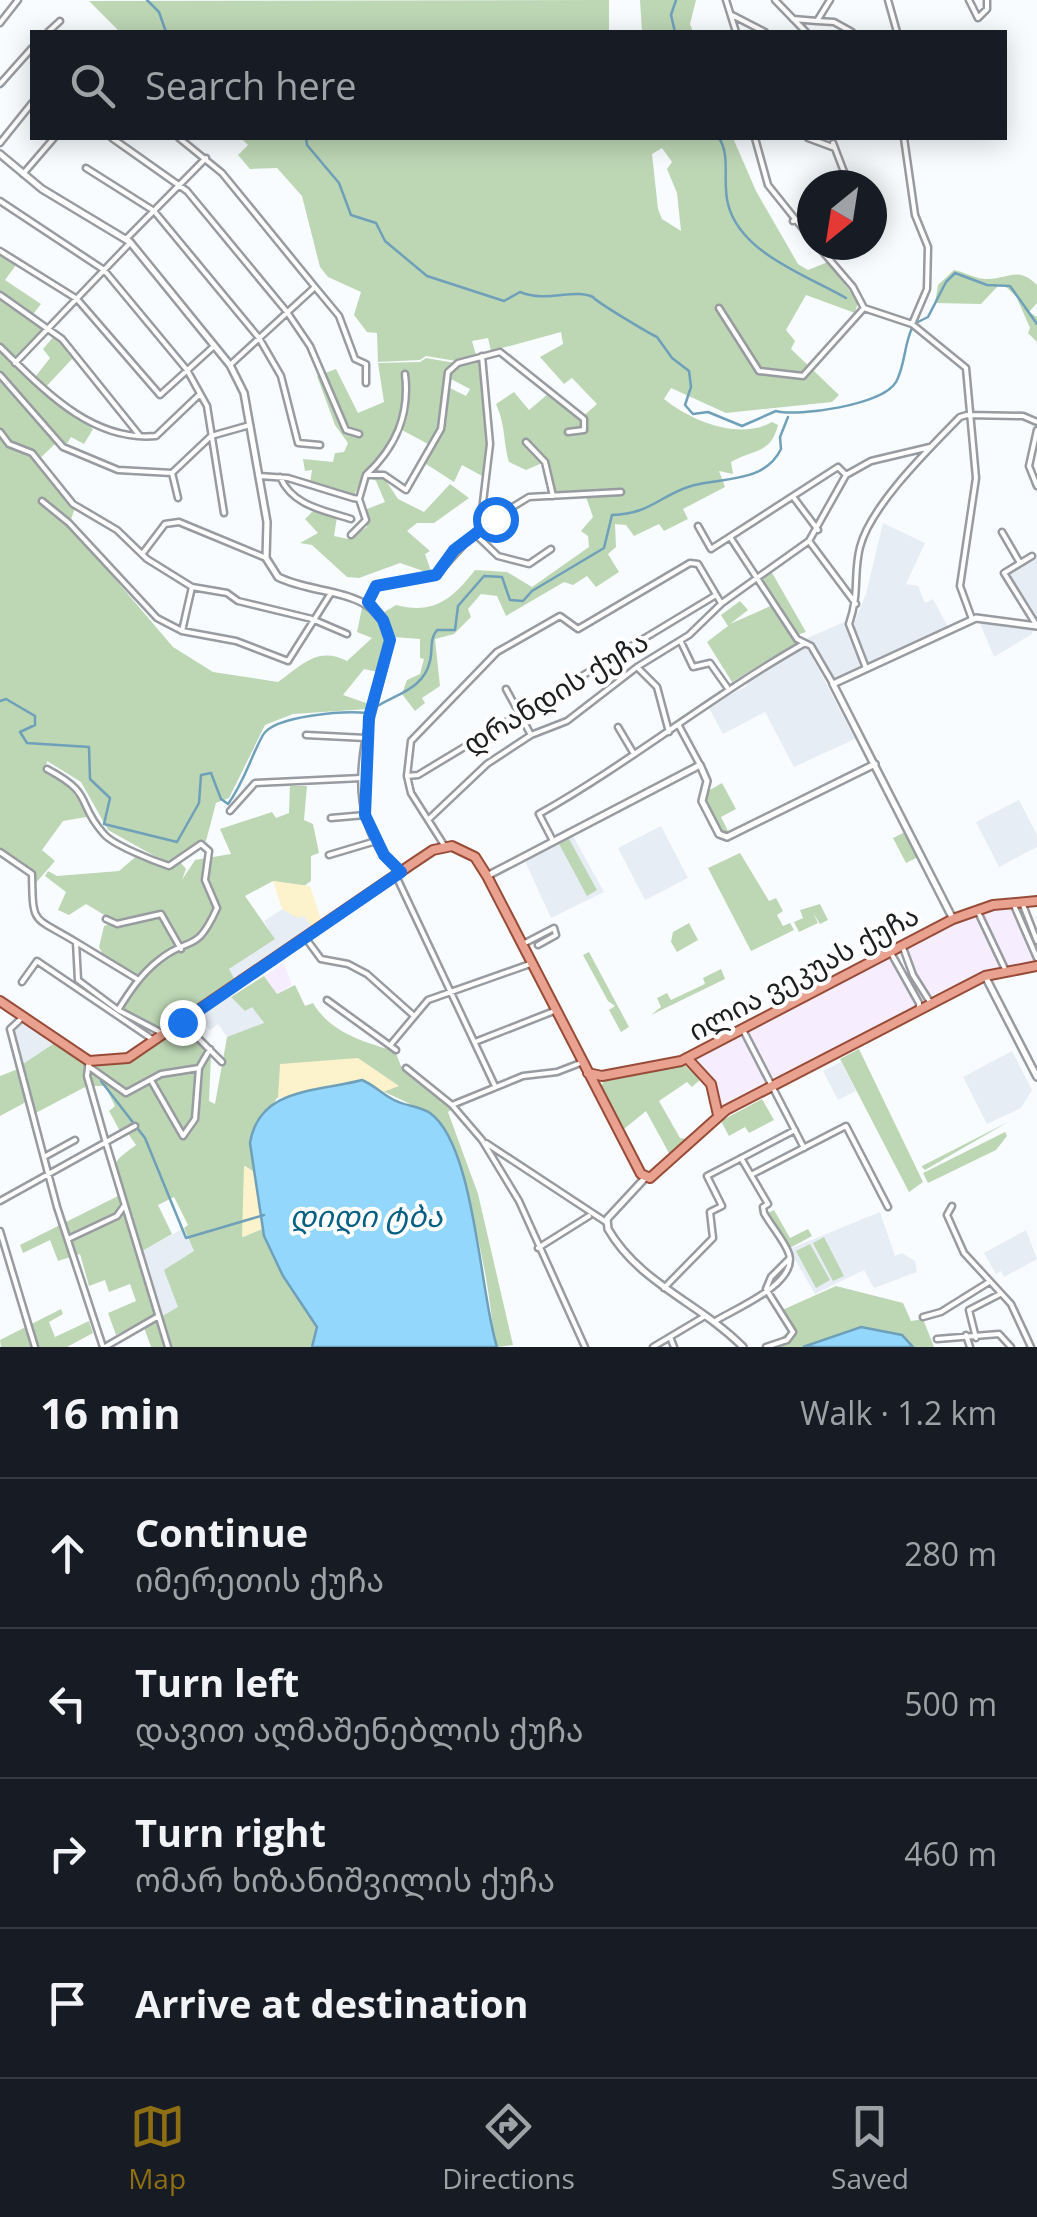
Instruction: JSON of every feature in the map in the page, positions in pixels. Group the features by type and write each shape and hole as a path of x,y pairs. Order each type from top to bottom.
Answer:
{"main road":[{"path":"0,1001 88,1064 115,1062 182,1022 398,873 444,846 468,852 486,876 645,1178 654,1176 718,1116 772,1086 985,976 1037,962"},
{"name":"ილია ვეკუას ქუჩა","path":"602,1076 686,1058 954,919 1013,902 1037,902"},
{"path":"686,1058 710,1084 718,1116"},
{"path":"588,1072 602,1076 596,1089"}],"street":[{"path":"0,22 18,0"},
{"path":"726,0 736,30"},
{"path":"775,0 804,30"},
{"path":"817,21 830,0"},
{"path":"888,0 896,30"},
{"path":"968,0 978,18 987,9 987,0"},
{"path":"732,15 761,30"},
{"path":"793,19 834,22 848,30"},
{"path":"50,30 60,21"},
{"path":"0,84 30,50"},
{"path":"0,142 30,105"},
{"path":"23,174 52,140"},
{"path":"115,140 180,185 287,312 310,346 346,430 359,434"},
{"path":"182,140 206,158 339,316 355,358 366,364 366,383"},
{"path":"757,140 768,185 797,223"},
{"path":"815,140 834,146 843,170"},
{"path":"904,140 915,214 928,247 927,289 912,324"},
{"path":"0,154 23,174 128,240 230,365 241,384 250,425 267,522 266,558"},
{"path":"15,364 206,158"},
{"path":"86,168 154,211 258,338 281,376 298,444 320,445"},
{"path":"0,201 104,270 186,370 207,406 224,512"},
{"path":"0,251 77,298 156,393 164,394 215,345"},
{"path":"829,260 864,308 912,324 966,368 976,499 960,586 972,620"},
{"path":"230,365 315,286"},
{"path":"0,295 50,326 140,436"},
{"path":"719,308 759,371 803,376 864,308"},
{"path":"0,347 59,402 100,428 140,436 164,432 200,394"},
{"path":"366,475 384,475 400,488 410,488 440,429 448,372 458,363 500,352 584,419 584,430 568,432"},
{"path":"480,527 490,444 482,356"},
{"path":"352,535 366,520 359,499 366,475 385,456 406,412 406,374"},
{"path":"0,375 63,447 118,470 172,473 211,436 250,425"},
{"path":"866,668 849,624 856,604 860,546 875,513 930,447 967,415 1023,416 1037,422"},
{"path":"1037,430 1029,466 1037,486"},
{"path":"0,432 9,444 32,454 73,504 117,530 142,554 192,588 312,618 347,634"},
{"path":"526,442 545,462 553,496"},
{"path":"430,818 487,764 531,735 567,721 637,667 681,641 722,604 810,542 846,475 871,460 930,447"},
{"path":"698,526 712,550 838,467 846,475"},
{"path":"172,473 178,498"},
{"path":"259,476 280,477 359,499"},
{"path":"280,477 291,495 304,504 351,519"},
{"path":"368,602 376,586 436,575 448,556 480,527 529,498 622,492"},
{"path":"794,497 818,530"},
{"path":"42,502 69,523 158,618 182,631 236,642 288,661 331,593"},
{"path":"142,554 165,524 180,522 266,558 278,576 368,602 383,620 390,640 366,738 365,815 398,873 495,1086"},
{"path":"1002,532 1020,563"},
{"path":"475,534 508,561 529,564 550,549"},
{"path":"730,537 796,639 805,643 833,684 954,919"},
{"path":"810,542 856,604"},
{"path":"1032,556 1004,573 1037,626"},
{"path":"444,846 430,818 410,793 407,776 416,732 514,640 560,616 578,629 690,563 698,564 722,604"},
{"path":"182,631 192,588"},
{"name":"დრანდის ქუჩა","path":"407,776 418,774 716,595"},
{"path":"833,684 972,620 1037,626"},
{"path":"681,641 693,666 710,663 727,688"},
{"path":"553,841 539,814 669,733 727,688 805,643"},
{"path":"637,667 657,687 669,733"},
{"path":"506,689 531,735"},
{"path":"679,726 707,783 704,804 719,834 734,837 875,764"},
{"path":"618,727 634,754"},
{"path":"306,735 366,738"},
{"path":"486,876 700,765"},
{"path":"47,768 81,789 100,830 119,846 169,866 195,846 206,846 207,893 217,908 195,944 181,949 138,979 118,1010"},
{"path":"230,811 255,783 364,778"},
{"path":"331,818 365,815"},
{"path":"329,856 376,840"},
{"path":"0,852 32,874 30,906 36,918 138,979"},
{"path":"1013,902 1037,962"},
{"path":"1025,902 1022,908 1037,940"},
{"path":"977,910 1005,969"},
{"path":"106,919 117,924 161,914 181,949"},
{"path":"306,937 322,959 348,964 367,974 413,1015"},
{"path":"76,942 78,980 118,1010 164,1034"},
{"path":"523,949 536,942"},
{"path":"902,946 921,992 932,1003"},
{"path":"889,952 895,955 919,1010"},
{"path":"22,982 37,961 154,1040"},
{"path":"392,1043 428,1000 530,964"},
{"path":"985,976 1037,1076"},
{"path":"327,1000 392,1043 396,1050"},
{"path":"476,1042 555,1010"},
{"path":"24,1016 10,1028 48,1174 104,1347 157,1317"},
{"path":"182,1022 222,1062"},
{"path":"742,1028 804,1148"},
{"path":"151,1081 183,1136 195,1119 199,1068 210,1049"},
{"path":"452,1105 495,1086 583,1062"},
{"path":"88,1064 126,1093 160,1074 199,1068"},
{"path":"88,1064 106,1143 168,1347"},
{"path":"406,1068 452,1105 482,1140 519,1201 585,1347"},
{"path":"0,1201 134,1126"},
{"path":"751,1176 846,1126 888,1207"},
{"path":"664,1288 713,1238 710,1212 722,1206 708,1176 795,1130"},
{"path":"44,1157 75,1140"},
{"path":"482,1140 606,1222 626,1254 664,1288 717,1320 743,1347"},
{"path":"717,1320 786,1274 789,1256 764,1213 763,1207 768,1204 742,1158"},
{"path":"606,1222 645,1178"},
{"path":"68,1239 117,1216 124,1206"},
{"path":"952,1206 947,1209 952,1230 964,1253 1010,1304 1028,1346"},
{"path":"538,1248 590,1214"},
{"path":"0,1230 35,1347"},
{"path":"766,1289 789,1256"},
{"path":"924,1318 989,1282"},
{"path":"766,1289 793,1326 786,1344 766,1347"},
{"path":"976,1338 969,1310 1000,1294"},
{"path":"653,1347 708,1314"},
{"path":"937,1338 999,1334 1011,1347"},
{"path":"966,1335 970,1347"},
{"path":"670,1337 674,1347"}],"shaded area":[{"path":"883,523 925,543 906,584 918,586 925,603 933,599 948,627 868,664 852,628 866,594"},
{"path":"1037,557 1037,623 1006,575"},
{"path":"844,622 864,665 833,679 805,639"},
{"path":"980,623 1033,630 994,657"},
{"path":"807,647 855,739 794,767 765,712 723,734 708,706 747,686 745,680"},
{"path":"1019,800 1037,835 1037,847 999,867 976,822"},
{"path":"661,826 688,878 645,900 618,848"},
{"path":"572,834 604,892 551,918 524,859"},
{"path":"1012,905 1036,962 988,971 926,998 902,949 969,915"},
{"path":"282,909 304,916 314,929 236,981 228,970 274,939 264,921"},
{"path":"892,955 918,1006 771,1079 748,1029"},
{"path":"284,963 292,985 277,994 264,976"},
{"path":"228,993 245,1011 252,1006 264,1024 227,1037 218,1024 210,1030 197,1016"},
{"path":"20,1017 56,1042 23,1065 8,1029"},
{"path":"741,1033 767,1081 720,1106 712,1076 694,1061"},
{"path":"1012,1051 1032,1090 1021,1108 987,1124 963,1077"},
{"path":"841,1062 856,1091 838,1100 823,1071"},
{"path":"880,1212 895,1256 902,1253 915,1261 917,1272 874,1288 864,1270 815,1294 789,1249"},
{"path":"184,1228 195,1251 178,1308 159,1318 139,1253"},
{"path":"1026,1230 1037,1259 1004,1277 1001,1271 996,1274 984,1253"}],"green space":[{"path":"609,0 609,30 118,30 89,1"},
{"path":"640,0 696,0 692,30 642,30"},
{"path":"243,140 734,140 756,191 798,264 808,270 828,262 858,302 855,313 806,295 786,330 795,341 791,349 839,395 832,402 726,413 671,388 664,399 701,421 730,429 772,422 778,425 775,434 766,446 731,462 733,474 719,471 725,487 683,509 688,519 664,531 659,524 634,536 626,525 615,524 616,547 608,554 619,572 596,587 587,576 573,585 564,582 506,616 497,596 481,594 468,609 471,617 454,634 435,639 440,686 422,698 425,703 415,711 402,694 407,680 420,674 424,659 420,658 420,639 393,637 381,614 396,605 422,608 442,602 475,570 507,572 532,587 589,547 588,536 581,531 593,517 586,497 621,494 620,489 555,493 547,461 526,470 509,462 496,404 514,392 529,410 548,394 580,419 597,404 572,378 564,384 540,357 563,344 561,332 491,351 488,338 472,341 476,355 456,361 426,356 420,360 378,362 377,333 367,332 354,315 361,292 328,277 320,267 302,196 277,168 250,169 238,155 248,145","holes":["662,148 672,162 667,169 677,193 681,231 662,219 658,209 652,154"]},
{"path":"0,255 16,265 5,280 41,304 30,318 45,327 10,362 32,381 50,358 43,349 55,335 72,359 43,390 93,429 84,444 71,437 63,450 55,444 36,462 75,508 69,525 173,647 213,672 278,682 319,656 347,661 372,638 357,632 363,603 378,617 384,634 378,672 364,669 343,695 369,704 368,709 293,714 265,725 229,798 216,803 206,841 167,863 108,830 81,782 47,761 46,769 72,784 92,816 63,821 42,850 55,861 34,885 33,873 0,850"},
{"path":"954,270 985,279 1024,276 1037,285 1037,303 1029,312 1037,317 1037,342 1028,333 1030,328 1016,296 1005,286 998,286 981,304 935,303 938,285"},
{"path":"426,358 455,363 446,372 444,385 466,396 470,389 449,378 458,365 481,359 487,444 484,477 462,465 454,482 423,462 430,445 398,428 375,464 398,499 424,512 450,484 469,498 434,523 417,523 407,531 430,551 425,554 432,574 400,563 359,578 347,577 312,545 300,543 318,533 305,519 314,510 337,517 334,536 348,539 367,527 367,509 385,502 376,481 365,474 353,497 310,483 312,470 305,471 303,459 333,462 335,453 344,452 348,443 335,425 317,376 336,369 358,413 384,402 378,363 420,362"},
{"path":"771,571 806,632 797,635 762,581"},
{"path":"740,601 748,610 730,624 775,604 796,643 732,682 707,642 728,626 721,615"},
{"path":"722,783 736,809 721,817 730,835 722,833 704,799 708,791"},
{"path":"290,786 307,786 304,820 313,824 319,853 311,856 311,881 304,886 273,881 245,896 275,939 229,969 235,980 165,1030 116,1007 133,979 108,964 99,947 104,926 116,922 86,904 69,915 58,910 66,892 45,876 48,871 57,876 119,871 140,853 166,869 180,862 186,869 182,880 195,860 231,854 220,829 272,812 276,818 289,813"},
{"path":"905,832 918,857 906,863 893,838"},
{"path":"569,839 597,890 587,896 559,844"},
{"path":"740,853 769,901 776,898 783,911 777,915 783,926 790,923 794,930 751,951 708,868"},
{"path":"820,904 828,920 820,924 813,913 818,923 799,932 794,922 803,918 800,910"},
{"path":"689,923 698,940 677,952 671,942 673,932"},
{"path":"589,952 629,1027 621,1032 609,1010 615,1006 608,1001 583,955"},
{"path":"721,969 725,979 651,1015 661,1007 657,998 667,993 671,1000 705,984 703,978"},
{"path":"264,976 277,994 295,985 305,1006 313,1003 328,1021 359,1040 395,1051 401,1066 452,1109 448,1112 478,1194 513,1345 497,1347 494,1339 480,1247 460,1176 446,1145 429,1120 410,1104 362,1080 277,1098 250,1143 254,1172 245,1166 243,1237 262,1229 283,1276 318,1327 312,1347 171,1347 159,1318 178,1307 164,1270 194,1251 184,1228 188,1225 174,1197 158,1205 172,1234 139,1253 114,1174 117,1161 136,1145 125,1129 120,1131 109,1111 115,1106 105,1086 87,1086 30,1116 26,1102 0,1116 0,1076 18,1069 6,1029 16,1018 0,1003 20,1017 8,1029 23,1064 56,1042 92,1062 121,1063 183,1028 211,1055 209,1101 215,1104 227,1037 264,1023 252,1007 245,1011 231,997"},
{"path":"859,1049 923,1182 909,1192 840,1059"},
{"path":"683,1064 701,1079 692,1087 687,1082 659,1101 680,1138 687,1139 670,1155 646,1111 624,1129 601,1086 604,1081"},
{"path":"762,1099 774,1120 749,1133 745,1127 729,1136 721,1121"},
{"path":"1008,1122 925,1170 922,1167 922,1166"},
{"path":"1005,1132 1007,1136 996,1150 928,1183 923,1173"},
{"path":"114,1175 166,1347 151,1347 142,1322 116,1335 108,1313 136,1301 130,1284 109,1292 105,1280 89,1286 80,1254 58,1261 50,1240 23,1253 20,1245 118,1196"},
{"path":"774,1210 790,1238 808,1229 812,1236 788,1249 768,1213"},
{"path":"824,1237 844,1276 833,1281 813,1243"},
{"path":"810,1244 830,1280 816,1288 796,1251"},
{"path":"836,1286 903,1303 911,1321 923,1319 934,1347 913,1347 902,1335 830,1338 803,1347 768,1347 791,1330 780,1311"},
{"path":"61,1309 63,1314 49,1322 55,1337 89,1321 93,1333 67,1347 1,1347 0,1340"}],"sand":[{"path":"273,881 310,886 322,923 313,928 304,916 298,918 282,909"},
{"path":"358,1058 399,1086 383,1092 361,1080 278,1098 280,1064"},
{"path":"244,1166 254,1172 262,1229 242,1237"}],"water":[{"name":"დიდი ტბა","path":"362,1080 394,1100 430,1113 445,1130 466,1187 497,1347 312,1347 317,1327 283,1276 264,1236 250,1143 265,1111 278,1102 310,1090"},
{"path":"861,1327 902,1335 913,1347 803,1347"}],"waterway":[{"path":"147,0 159,12 165,30"},
{"path":"675,30 671,15 676,0"},
{"path":"306,140 339,183 351,215 376,223 385,241 427,276 504,301 520,292 540,296 586,295 657,337 672,358 689,371 691,387 685,405 693,414 708,412 742,426 776,411 820,411 875,397 896,382 912,328"},
{"path":"720,140 725,153 728,204 746,236 776,261 846,298"},
{"path":"916,323 928,317 955,273 987,285 1010,286 1037,324"},
{"path":"376,707 422,678 437,630 455,630 458,606 484,576 502,577 510,600 523,601 532,591 604,548 612,515 645,508 691,486 741,477 764,468 781,449 780,437 788,417"},
{"path":"0,701 6,699 35,716 35,725 20,732 27,743 89,747 90,779 110,798 104,824 177,842 199,803 201,775 211,773 221,799 228,804 270,728 311,716 367,713"},
{"path":"101,1081 145,1138 186,1238 264,1215"}],"route":[{"path":"182,1022 401,872 387,860 365,815 369,717 390,640 388,628 368,602 370,593 382,584 408,583 436,575 454,550 495,519"}]}
